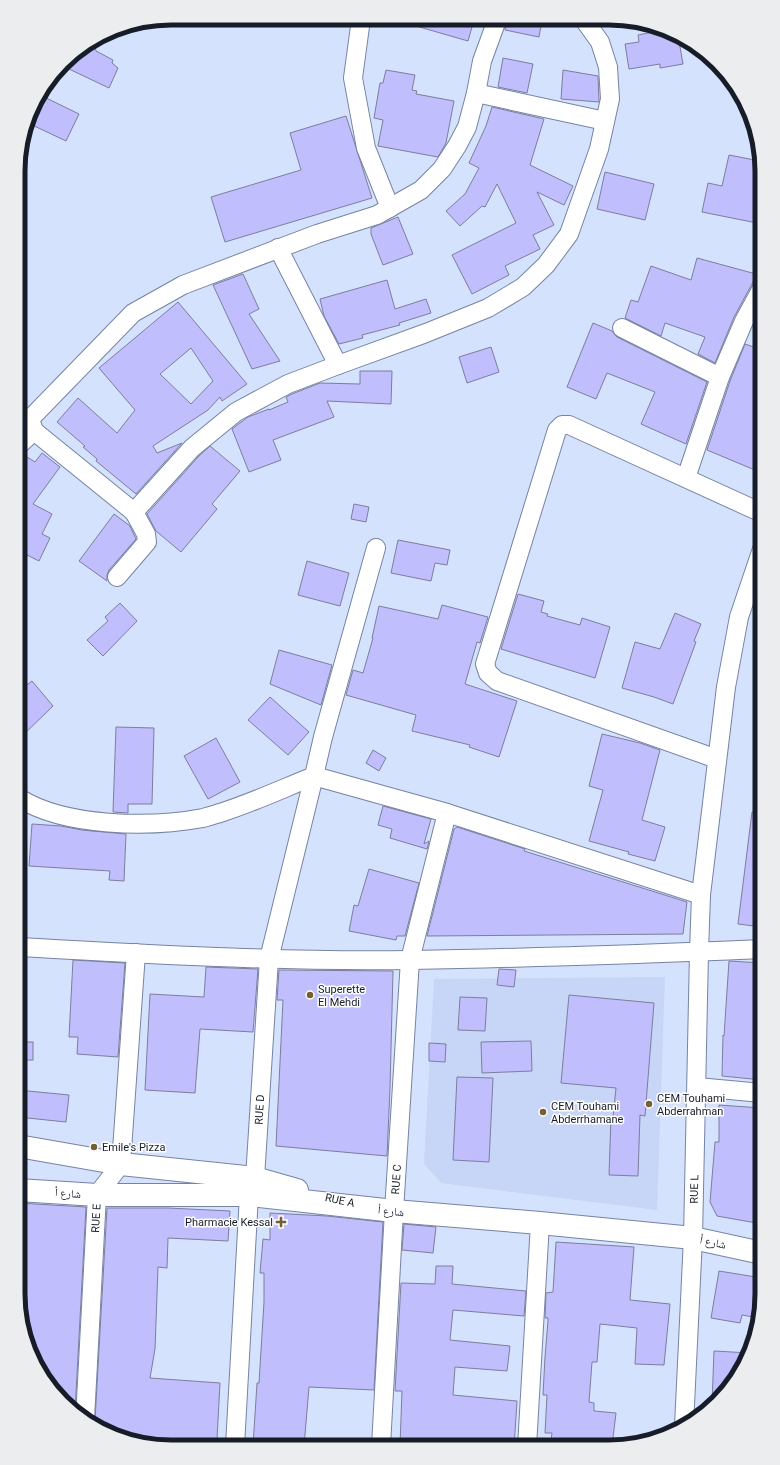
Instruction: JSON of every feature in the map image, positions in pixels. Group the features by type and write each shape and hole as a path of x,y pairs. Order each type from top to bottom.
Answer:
{"street":[{"path":"360,25 353,78 366,148 390,208"},
{"path":"117,577 147,542 146,534 134,512 34,431 30,419 133,313 183,285 316,234 377,215 421,190 442,169 467,127 476,93 482,61 495,25"},
{"path":"134,512 192,448 236,412 288,384 426,333 488,308 523,287 546,265 569,234 599,149 610,99 608,67 600,42 588,25"},
{"path":"476,93 606,120"},
{"path":"278,248 338,365"},
{"path":"686,478 720,377 744,321 755,301"},
{"path":"622,328 720,377"},
{"path":"717,759 497,681 488,674 485,664 557,430 562,425 569,425 755,510"},
{"path":"25,440 34,431"},
{"name":"RUE D","path":"235,1440 250,1189 269,959 323,737 376,548"},
{"name":"RUE L","path":"684,1419 693,1238 697,1087 698,952 701,895 726,687 739,617 755,570"},
{"path":"25,802 50,812 88,821 126,824 163,823 204,818 236,808 314,776 447,813 701,895"},
{"name":"RUE C","path":"381,1440 410,960 447,813"},
{"path":"25,947 136,954 269,959 410,960 755,950"},
{"path":"121,1164 136,954"},
{"path":"697,1087 755,1092"},
{"name":"شارع أ","path":"25,1147 250,1189 394,1212 540,1223 693,1238 755,1251"},
{"name":"RUE E","path":"85,1412 97,1195 121,1164"},
{"name":"شارع أ","path":"250,1189 349,1202"},
{"name":"شارع أ","path":"25,1190 97,1195 250,1189 311,1194"},
{"name":"RUE A","path":"311,1194 394,1212"},
{"path":"527,1440 540,1223"}],"shaded area":[{"name":"CEM Touhami Abderrhamane","path":"665,977 657,1210 441,1183 424,1164 434,979"}],"building":[{"path":"412,25 473,25 468,41"},
{"path":"506,25 541,25 539,37 505,30"},
{"path":"653,32 679,43 683,64 660,68 660,64 629,69 625,44 639,42 638,35"},
{"path":"95,47 96,51 113,60 112,63 118,68 109,88 69,69 69,67 82,55"},
{"path":"503,58 533,64 527,93 498,87"},
{"path":"386,70 415,75 412,90 417,91 416,94 454,101 446,143 438,157 378,146 383,120 374,118 380,83 383,83"},
{"path":"563,70 598,76 599,102 561,99"},
{"path":"45,98 79,114 66,141 33,125 40,106"},
{"path":"492,107 544,119 530,165 573,186 564,205 537,192 554,225 533,235 540,249 505,266 509,275 472,294 452,255 516,223 497,184 485,207 482,206 460,226 446,211 465,194 479,168 469,163 486,126"},
{"path":"346,116 372,198 225,242 211,197 301,170 290,133"},
{"path":"729,155 755,160 755,223 702,212 708,183 722,186"},
{"path":"605,172 654,184 645,220 597,209"},
{"path":"398,217 413,254 383,265 371,234 371,228"},
{"path":"697,258 755,274 753,282 734,317 715,363 698,354 705,337 665,323 661,336 625,318 631,300 638,302 651,266 691,280"},
{"path":"243,274 259,309 249,314 280,361 252,369 213,285"},
{"path":"387,280 395,309 426,299 431,313 399,323 400,325 362,335 363,338 339,344 324,316 320,299"},
{"path":"178,302 247,384 222,401 220,397 208,410 153,446 157,453 182,443 136,494 96,461 97,459 83,447 85,446 57,422 78,398 117,433 135,410 99,368","holes":["191,348 213,381 191,404 160,374"]},
{"path":"593,323 612,331 617,337 707,382 686,444 641,424 655,392 607,373 596,399 567,387"},
{"path":"745,344 755,348 755,470 707,450 730,381"},
{"path":"491,347 499,372 467,383 459,357"},
{"path":"360,371 392,371 391,404 327,401 334,417 273,440 281,460 249,472 232,429 248,417 288,402 286,397 320,383 360,384"},
{"path":"210,446 240,471 212,504 217,509 181,552 156,531 147,514 199,456"},
{"path":"42,453 60,467 33,504 52,514 42,534 50,538 39,561 25,554 25,460 27,457 35,462"},
{"path":"354,504 369,507 366,522 351,519"},
{"path":"114,514 130,526 136,539 109,570 107,581 79,561"},
{"path":"398,540 450,550 447,565 435,563 431,581 391,573"},
{"path":"307,561 349,573 340,606 298,595"},
{"path":"518,594 544,601 541,612 548,614 547,616 580,625 582,618 610,627 595,678 501,649"},
{"path":"120,603 137,621 103,656 87,640 108,621 105,617"},
{"path":"442,605 488,617 480,643 477,642 465,684 517,701 499,757 469,747 470,745 412,731 416,715 346,695 353,670 363,673 373,638 379,606 438,619"},
{"path":"675,613 701,624 694,641 696,642 673,704 622,688 635,642 660,649"},
{"path":"279,650 332,665 321,705 270,684"},
{"path":"32,681 53,706 25,733 25,686"},
{"path":"270,697 309,732 288,755 248,720"},
{"path":"116,727 154,728 152,804 128,804 128,813 113,812"},
{"path":"602,734 640,743 660,750 642,820 665,827 655,861 589,841 603,790 589,786"},
{"path":"216,738 240,782 208,799 184,756"},
{"path":"373,750 386,758 379,771 366,763"},
{"path":"383,806 431,819 424,844 429,841 427,849 390,838 392,829 378,825"},
{"path":"752,812 755,812 755,926 738,924"},
{"path":"32,824 126,834 124,881 109,880 110,871 29,866"},
{"path":"457,827 525,849 524,851 687,902 683,934 427,936 454,829"},
{"path":"369,869 419,883 405,936 397,936 396,940 349,931 354,905 358,906"},
{"path":"73,960 125,963 118,1057 77,1054 78,1037 69,1037"},
{"path":"729,961 755,963 755,1079 722,1076 723,1035 724,1036"},
{"path":"206,967 258,969 253,1032 200,1029 195,1093 145,1090 150,994 204,997"},
{"path":"499,969 516,970 514,987 497,985"},
{"path":"279,970 393,971 387,1156 276,1146 283,1000 277,1000"},
{"path":"569,995 654,1003 645,1116 640,1115 638,1176 609,1175 611,1117 613,1117 616,1088 561,1083"},
{"path":"460,997 487,998 485,1031 458,1030"},
{"path":"531,1041 532,1071 482,1073 481,1042"},
{"path":"25,1042 33,1042 33,1060 25,1060"},
{"path":"429,1043 446,1044 445,1062 429,1061"},
{"path":"457,1077 493,1078 489,1162 453,1160"},
{"path":"25,1091 69,1095 66,1122 25,1118"},
{"path":"719,1105 755,1108 755,1223 717,1216 710,1202 715,1142 719,1142"},
{"path":"25,1203 86,1207 75,1404 55,1383 40,1359 30,1332 25,1304"},
{"path":"107,1208 168,1208 230,1211 228,1241 168,1238 167,1268 158,1267 155,1349 150,1378 220,1383 217,1439 152,1439 115,1429 95,1418"},
{"path":"270,1213 327,1216 383,1222 374,1390 309,1387 305,1440 253,1440 257,1383 259,1383 264,1302 264,1273 260,1273 263,1239 270,1240"},
{"path":"404,1224 436,1227 433,1253 402,1250"},
{"path":"556,1242 634,1247 630,1300 670,1304 664,1365 635,1364 637,1328 600,1324 597,1362 592,1362 589,1402 594,1403 594,1411 616,1413 613,1440 551,1440 552,1433 545,1433 547,1395 543,1395 548,1321 548,1318 545,1318 546,1293 553,1292"},
{"path":"436,1266 453,1266 452,1284 526,1291 524,1316 453,1310 450,1340 510,1346 507,1371 455,1367 453,1395 517,1401 514,1440 400,1440 402,1391 395,1391 401,1283 435,1284"},
{"path":"719,1271 755,1277 755,1304 753,1317 742,1315 740,1323 711,1318"},
{"path":"714,1351 743,1353 725,1383 712,1397"}],"place":[{"name":"Superette El Mehdi","path":"310,995"},
{"name":"CEM Touhami Abderrahman","path":"649,1104"},
{"name":"CEM Touhami Abderrhamane","path":"543,1112"},
{"name":"Emile's Pizza","path":"94,1147"},
{"name":"Pharmacie Kessal","path":"281,1222"}]}
